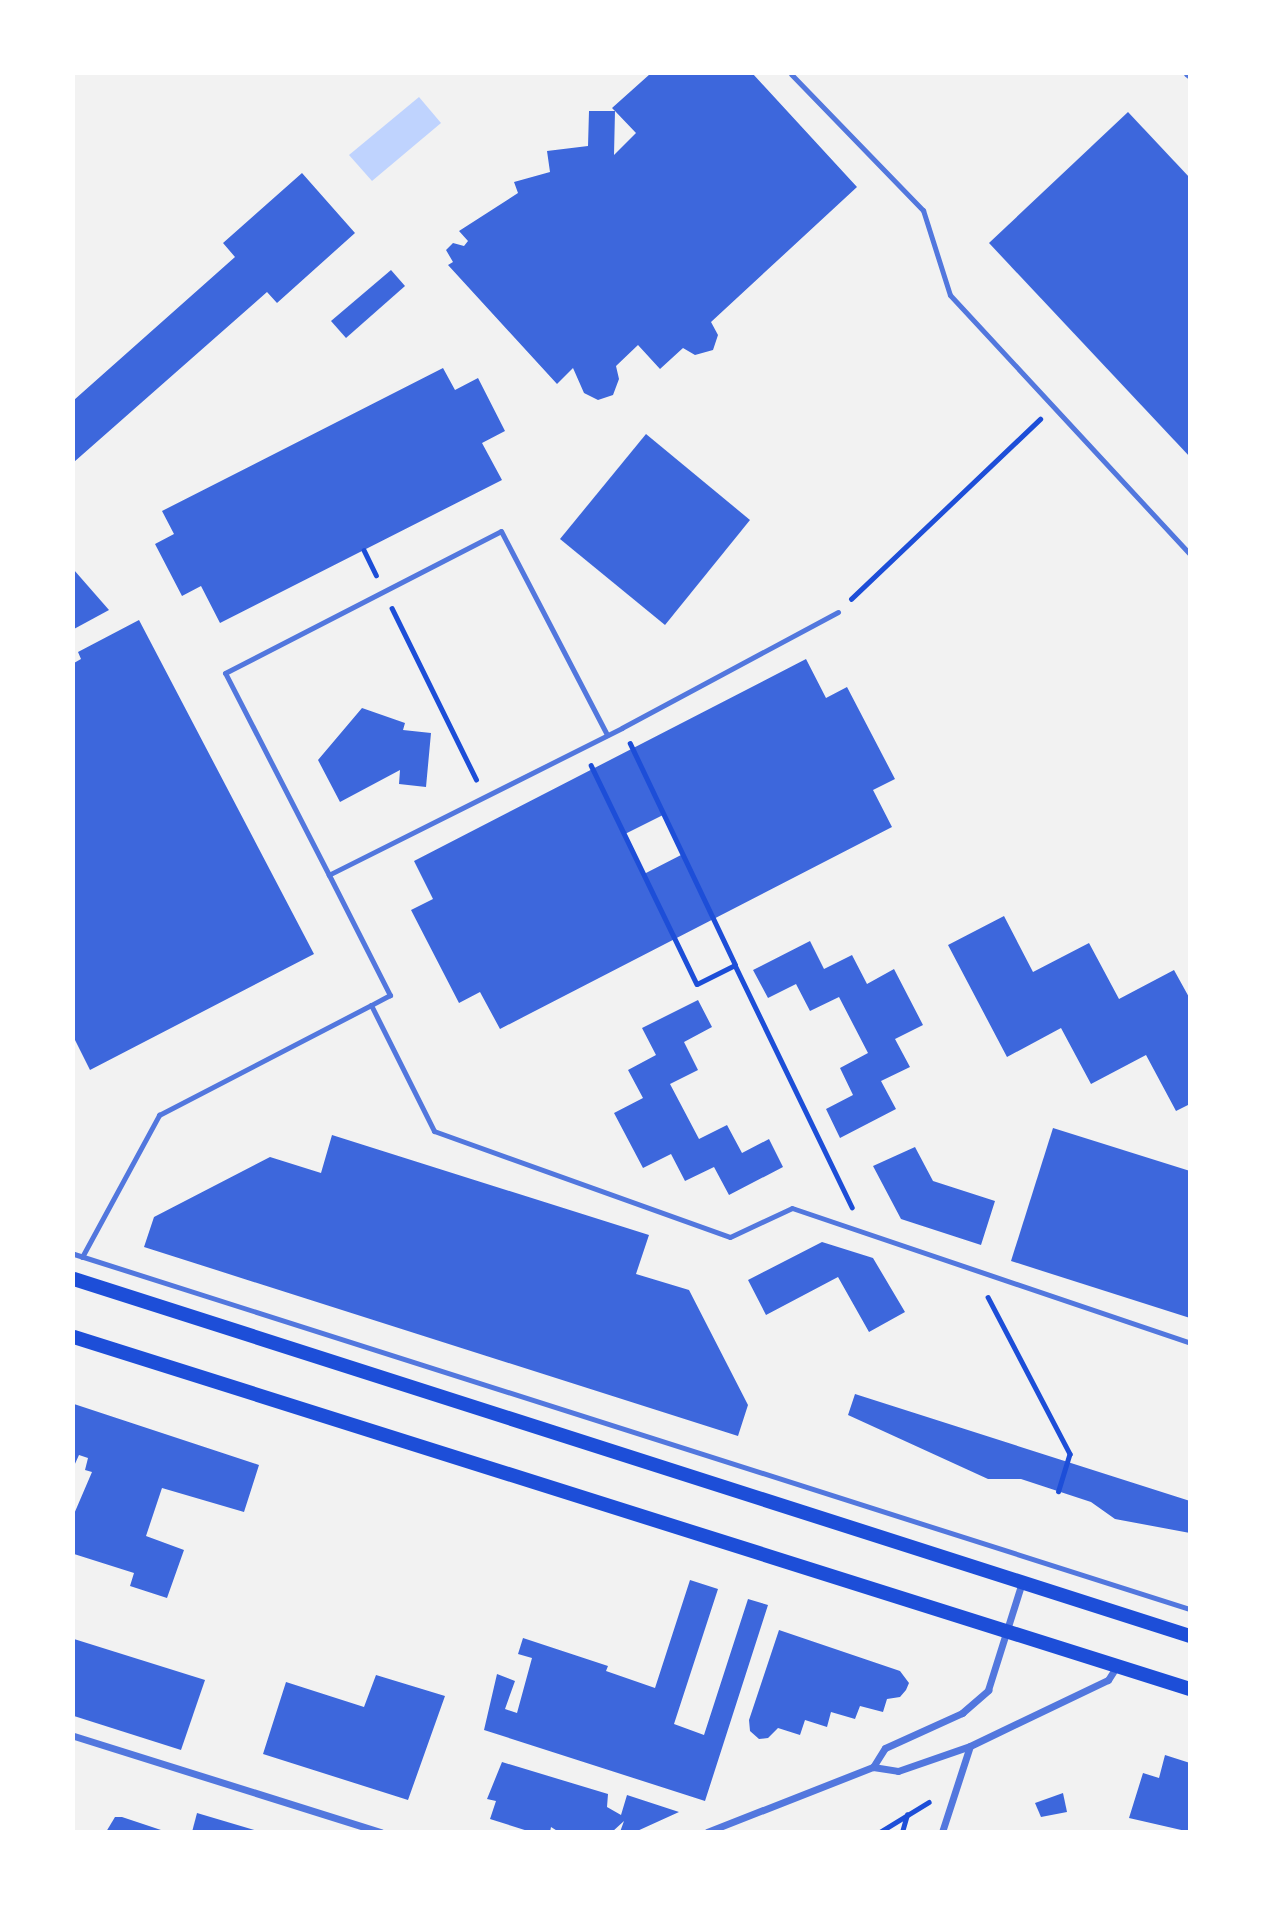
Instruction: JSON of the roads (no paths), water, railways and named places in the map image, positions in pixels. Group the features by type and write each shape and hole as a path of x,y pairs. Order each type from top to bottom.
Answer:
{"main road":[{"path":"74,1279 1189,1636"},
{"path":"74,1337 1189,1689"}],"street":[{"path":"873,1767 885,1748 962,1713 988,1690 1022,1583"},
{"path":"707,1832 873,1767 898,1771 970,1746 1108,1681 1116,1667"},
{"path":"74,1736 382,1832"},
{"path":"942,1832 970,1746"}],"lane":[{"path":"791,74 923,210 950,295 1189,554"},
{"path":"82,1257 159,1115 390,995 225,673 501,531 607,736"},
{"path":"329,875 607,736 838,612"},
{"path":"371,1005 434,1131 730,1237 792,1208 864,1230 1189,1343"},
{"path":"74,1254 1189,1609"}],"water":[{"path":"419,97 441,123 372,181 349,155"}]}
